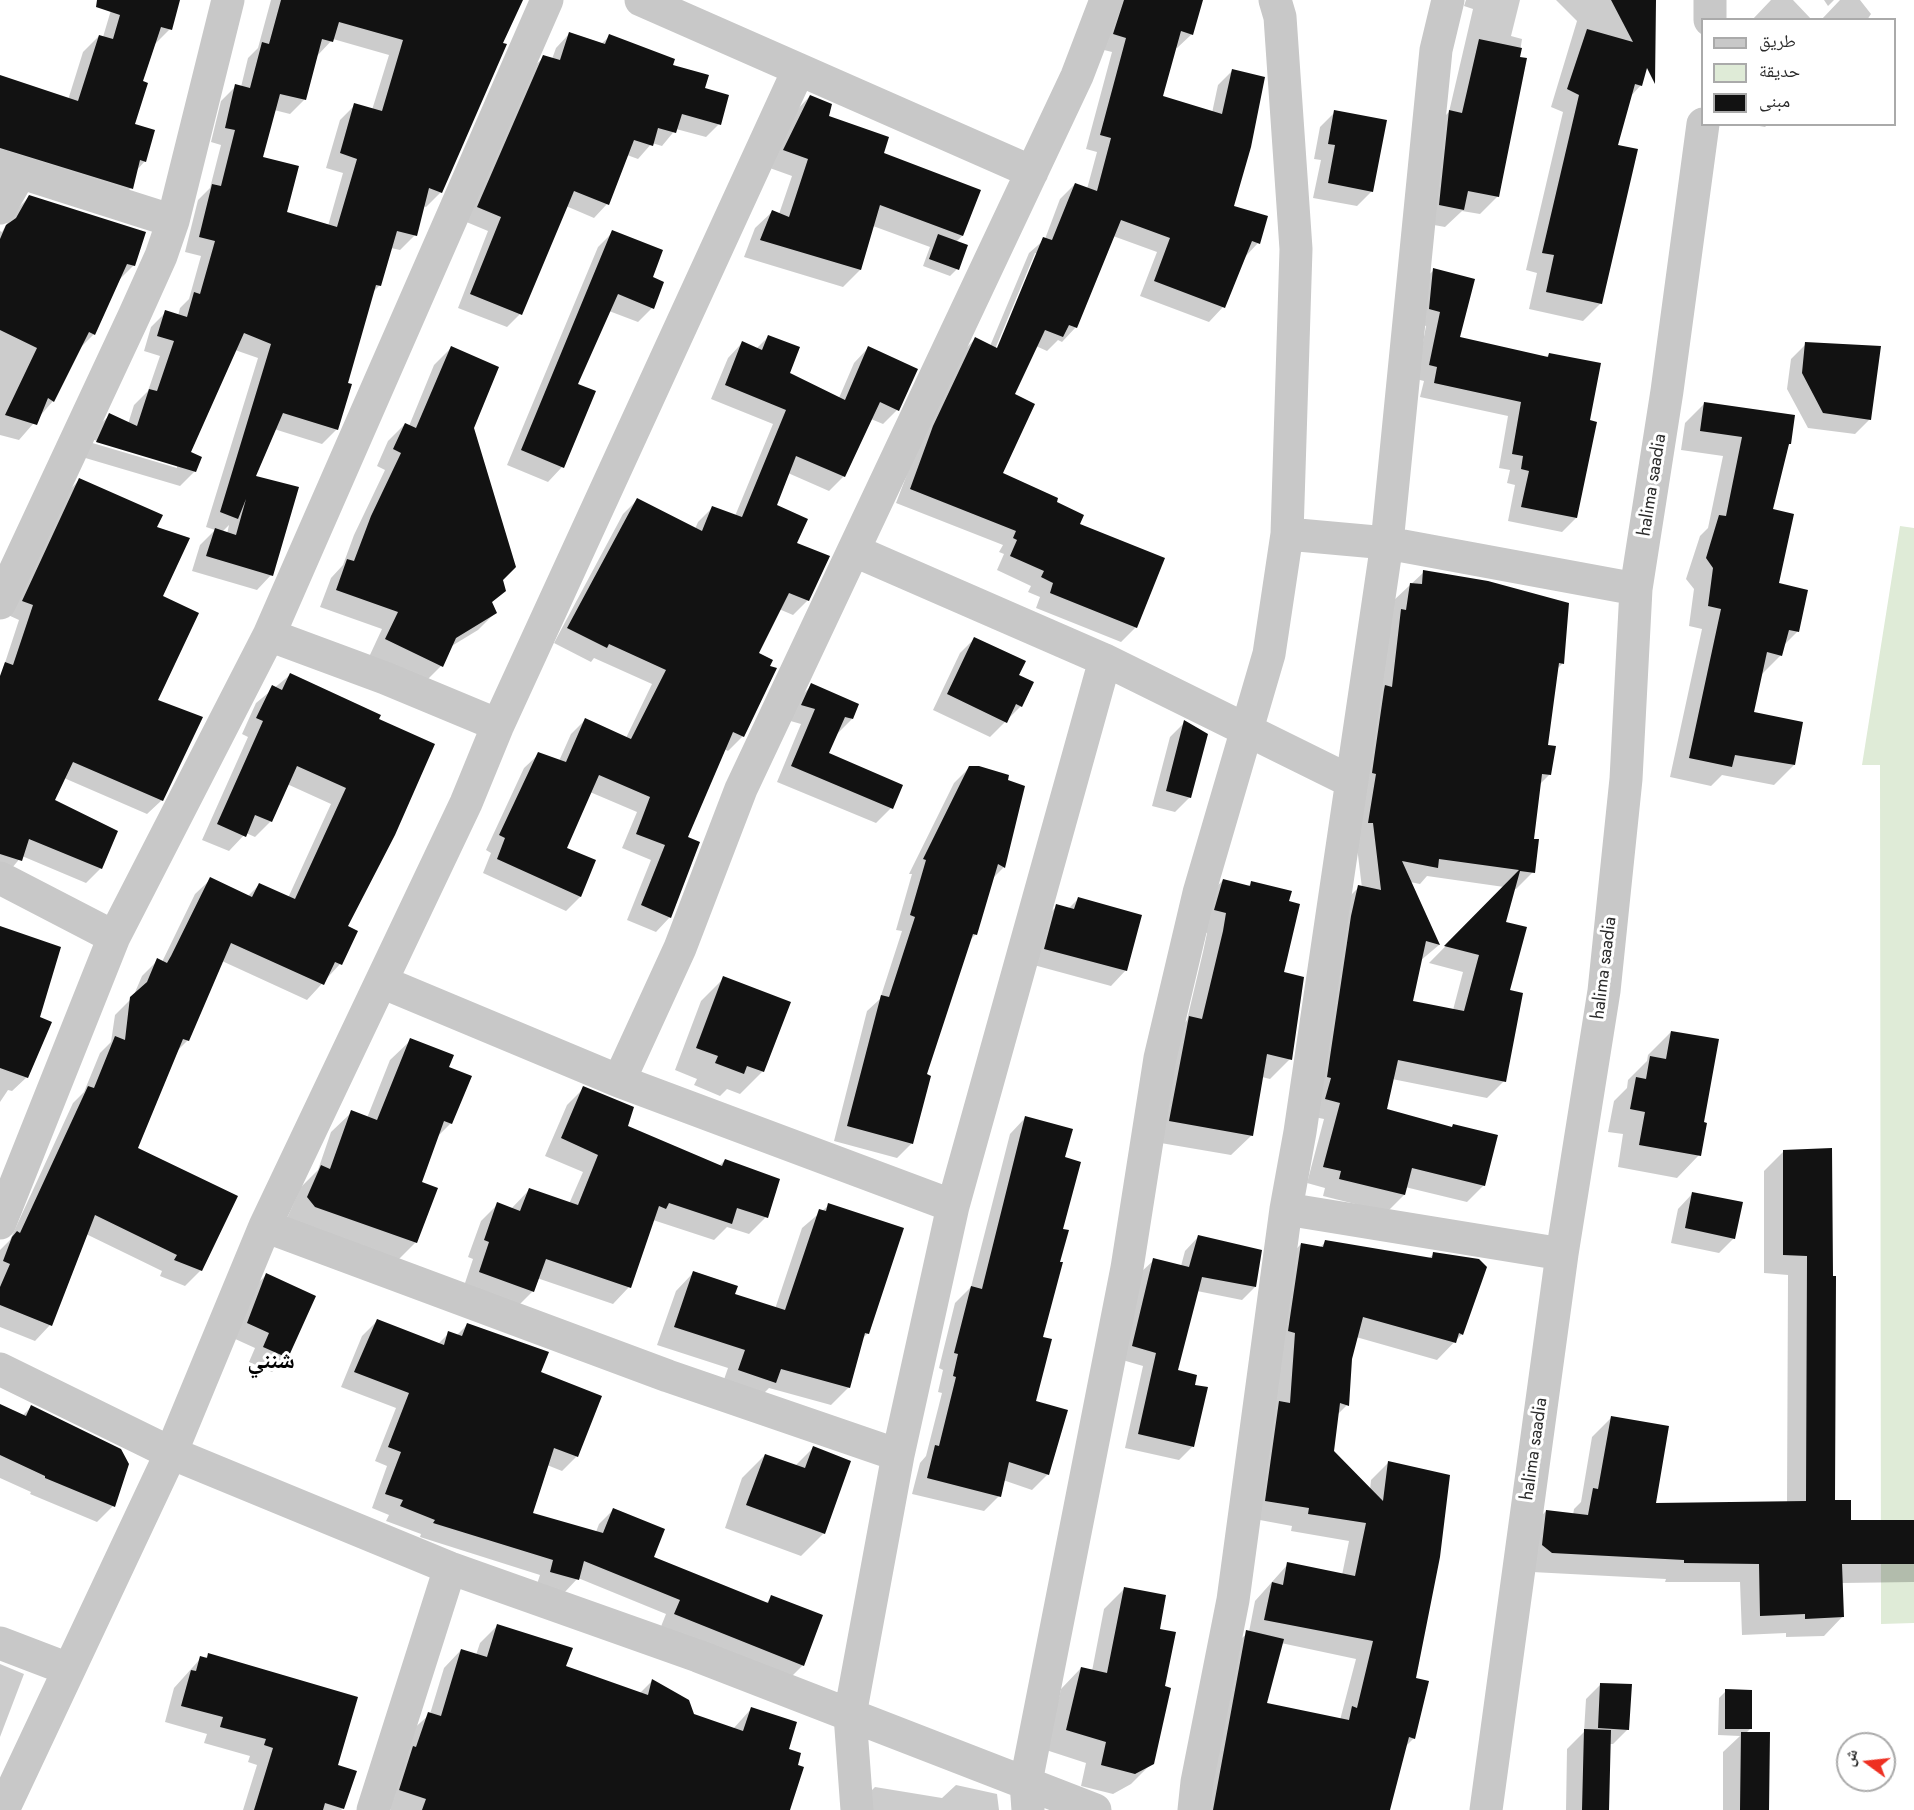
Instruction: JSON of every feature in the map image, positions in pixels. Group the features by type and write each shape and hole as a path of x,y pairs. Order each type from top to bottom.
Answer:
{"street":[{"path":"0,603 161,256 173,221 228,0"},
{"path":"0,1223 114,937 269,635 547,0"},
{"path":"641,0 1032,172"},
{"path":"619,1081 680,948 741,789 1077,76 1106,0"},
{"path":"1027,1796 1127,1269 1160,1058 1199,893 1269,654 1287,534 1296,249 1280,17 1275,0"},
{"path":"1194,1810 1197,1782 1233,1600 1286,1209 1300,1132 1386,543 1436,50 1448,0"},
{"path":"1710,0 1710,18"},
{"path":"3,1810 171,1453 265,1226 466,803 498,725 798,71"},
{"name":"halima saadia","path":"1486,1810 1562,1254 1605,979 1626,779 1636,589 1667,391 1703,126"},
{"path":"0,208 10,169 173,221"},
{"path":"1287,534 1386,543 1636,589"},
{"path":"855,551 1105,660 1352,782"},
{"path":"269,635 385,678 498,725"},
{"path":"857,1810 850,1715 898,1455 953,1206 1105,660"},
{"path":"0,878 114,937"},
{"path":"381,982 619,1081 953,1206"},
{"path":"1286,1209 1562,1254"},
{"path":"265,1226 668,1376 898,1455"},
{"path":"0,1369 171,1453 450,1568 698,1656 850,1715 1027,1796 1095,1810"},
{"path":"373,1810 450,1568"},
{"path":"0,1643 68,1669"}],"green space":[{"path":"1900,526 1914,528 1914,1623 1881,1624 1880,765 1862,765"}],"building":[{"path":"97,0 180,0 172,30 161,27 143,81 148,83 135,124 155,130 146,162 140,160 133,189 0,148 0,75 78,101 99,35 113,39 120,15 96,7"},
{"path":"281,0 523,0 503,43 507,44 442,193 429,188 417,236 397,231 381,286 376,285 348,383 352,384 338,430 283,413 256,476 299,487 273,576 206,556 215,528 236,535 246,499 238,519 220,512 271,344 244,333 191,452 202,457 196,472 96,442 109,413 137,426 149,389 157,391 174,341 157,336 165,310 187,317 194,292 200,294 215,241 199,237 212,184 221,186 235,130 225,128 235,84 250,88 262,42 269,44","holes":["339,22 403,40 382,111 354,103 340,153 357,159 337,227 287,212 299,166 263,157 280,94 306,100 322,39 333,42"]},
{"path":"1124,0 1203,0 1193,35 1181,31 1163,96 1222,114 1232,69 1265,77 1251,147 1234,206 1268,216 1260,244 1252,241 1225,308 1154,281 1170,238 1121,220 1077,328 1069,325 1063,337 1045,330 1015,394 1035,404 1003,473 1058,498 1057,502 1084,515 1080,524 1165,558 1137,628 1050,593 1053,583 1041,577 1044,571 1010,556 1017,540 1013,538 1016,531 910,489 933,426 975,337 997,348 1043,237 1052,240 1075,183 1097,191 1111,138 1100,135 1126,38 1113,34"},
{"path":"1611,0 1656,0 1655,84 1647,68 1642,86 1635,84 1618,145 1638,149 1602,304 1546,292 1554,255 1542,253 1579,95 1567,89 1587,29 1633,42"},
{"path":"569,32 605,44 609,34 675,59 673,65 709,75 705,88 729,95 721,125 682,114 676,133 658,128 653,146 634,140 609,205 574,191 522,315 470,294 501,217 477,207 543,55 560,60"},
{"path":"1479,39 1522,48 1520,57 1527,58 1499,197 1468,191 1464,210 1439,205 1449,110 1462,113"},
{"path":"810,95 832,104 829,116 889,137 884,153 981,190 963,236 880,205 861,270 760,240 772,210 789,217 808,159 783,150"},
{"path":"1334,110 1387,120 1373,192 1328,183 1335,145 1328,144"},
{"path":"29,195 146,232 135,266 127,264 95,335 89,332 54,402 48,398 37,425 5,415 37,348 0,330 0,239 6,225 16,218"},
{"path":"612,230 663,250 653,277 664,282 654,309 618,294 578,384 596,391 564,468 521,450"},
{"path":"938,234 968,245 959,270 929,259"},
{"path":"1433,268 1475,279 1460,337 1548,357 1549,353 1601,363 1590,420 1597,422 1577,518 1521,507 1529,471 1521,469 1523,456 1512,454 1521,402 1434,383 1437,367 1429,365 1440,312 1429,309"},
{"path":"768,335 800,347 790,373 845,400 868,346 918,369 899,411 880,402 845,477 796,456 777,505 808,519 797,543 830,556 809,601 789,593 759,653 773,660 770,666 777,668 744,737 733,732 688,837 700,842 671,918 641,905 665,845 636,834 650,797 599,775 567,848 596,860 581,897 497,859 505,838 499,835 538,752 566,762 585,718 631,739 666,670 609,644 607,648 567,628 637,498 702,531 712,506 742,517 786,410 725,385 742,341 762,350"},
{"path":"1805,342 1881,346 1871,420 1823,413 1802,373"},
{"path":"451,346 499,367 474,428 516,567 503,580 506,591 492,602 497,613 456,638 443,667 385,639 398,612 336,590 347,559 354,561 371,516 401,453 393,449 405,423 416,428"},
{"path":"1704,402 1795,415 1791,444 1789,444 1773,509 1794,514 1779,583 1808,590 1799,632 1789,630 1782,656 1767,652 1754,712 1803,722 1795,765 1735,755 1732,767 1689,758 1721,609 1708,606 1713,568 1706,558 1719,515 1726,516 1742,437 1700,431"},
{"path":"79,478 163,515 157,527 190,538 163,596 199,613 158,700 203,717 163,801 73,762 55,800 118,831 102,869 29,839 22,861 0,854 0,676 5,662 13,665 33,605 22,601"},
{"path":"1423,570 1488,581 1569,603 1564,664 1559,663 1548,745 1556,746 1551,775 1542,774 1534,839 1539,839 1535,873 1520,871 1506,922 1527,927 1510,990 1523,993 1506,1082 1398,1060 1387,1109 1452,1127 1453,1124 1498,1135 1485,1186 1412,1168 1405,1195 1339,1179 1341,1171 1323,1167 1340,1103 1325,1099 1331,1078 1327,1077 1351,916 1358,885 1381,890 1373,823 1368,823 1376,774 1372,773 1384,690 1385,685 1392,687 1401,609 1406,610 1410,583 1422,584","holes":["1439,859 1519,870 1444,946 1479,955 1464,1011 1413,1001 1426,941 1440,945 1402,861 1438,868"]},
{"path":"974,637 1026,661 1019,675 1034,682 1022,707 1016,704 1007,723 947,694"},
{"path":"290,673 381,715 379,719 435,744 395,835 348,926 358,931 342,965 335,962 324,985 231,943 189,1041 183,1039 138,1148 238,1196 202,1271 174,1260 177,1255 95,1215 52,1326 0,1305 0,1287 10,1264 3,1261 12,1237 17,1231 20,1233 88,1086 94,1088 115,1036 125,1040 130,997 147,982 157,958 167,963 210,877 252,897 259,883 295,899 346,788 297,766 272,822 255,815 246,837 217,824 263,721 256,718 272,685 282,690"},
{"path":"811,683 859,704 853,719 845,717 829,753 903,785 893,809 791,766 815,709 801,705"},
{"path":"1184,720 1208,734 1191,798 1166,791"},
{"path":"969,766 979,766 1009,775 1008,780 1025,786 1005,868 998,864 977,935 973,934 927,1074 931,1076 913,1144 847,1126 881,995 889,997 915,917 910,915 926,860 923,859"},
{"path":"1223,879 1250,886 1251,881 1292,891 1289,901 1300,904 1284,972 1304,977 1292,1060 1267,1054 1253,1136 1169,1121 1189,1016 1202,1019 1223,931 1226,913 1214,910"},
{"path":"1078,897 1142,915 1127,971 1044,949 1056,904 1074,909"},
{"path":"0,926 61,947 40,1017 52,1022 28,1078 0,1068"},
{"path":"723,976 791,1002 764,1072 747,1066 744,1074 715,1063 718,1056 696,1048"},
{"path":"1671,1031 1719,1039 1704,1122 1707,1123 1701,1156 1639,1145 1645,1112 1630,1109 1636,1077 1646,1079 1650,1056 1666,1059"},
{"path":"410,1038 454,1055 449,1067 472,1076 452,1124 444,1121 422,1182 438,1188 417,1243 315,1207 307,1197 321,1165 330,1169 351,1110 377,1120"},
{"path":"583,1086 634,1107 628,1126 722,1166 725,1159 780,1179 768,1218 737,1208 732,1224 669,1203 666,1209 659,1206 631,1288 546,1259 534,1292 479,1272 489,1242 484,1240 497,1202 520,1211 529,1188 578,1205 598,1155 561,1138"},
{"path":"1025,1116 1073,1129 1065,1157 1081,1162 1063,1229 1069,1230 1043,1337 1052,1339 1036,1401 1068,1410 1049,1475 1009,1462 1001,1497 927,1478 935,1445 939,1446 956,1377 953,1376 958,1354 954,1353 971,1286 982,1289"},
{"path":"1832,1148 1833,1276 1836,1276 1835,1500 1851,1500 1851,1520 1914,1520 1914,1564 1842,1564 1844,1617 1805,1619 1805,1614 1760,1616 1759,1564 1684,1563 1684,1560 1552,1553 1542,1545 1546,1510 1588,1515 1593,1488 1598,1489 1611,1416 1669,1426 1656,1503 1806,1501 1807,1256 1783,1255 1783,1150"},
{"path":"1692,1192 1743,1202 1735,1239 1685,1228"},
{"path":"828,1203 904,1228 869,1334 865,1333 850,1388 781,1369 776,1383 738,1370 745,1350 674,1327 693,1271 738,1286 735,1294 785,1310 819,1209 826,1211"},
{"path":"1198,1235 1262,1250 1256,1287 1202,1277 1178,1370 1197,1375 1195,1385 1208,1387 1194,1447 1138,1434 1156,1353 1132,1346 1153,1258 1189,1267"},
{"path":"1325,1240 1432,1258 1433,1252 1479,1259 1487,1267 1463,1335 1459,1333 1456,1343 1363,1317 1352,1359 1349,1406 1340,1403 1334,1451 1383,1501 1388,1461 1450,1475 1440,1557 1416,1678 1429,1681 1415,1739 1409,1737 1390,1810 1213,1810 1246,1630 1284,1639 1267,1703 1349,1720 1352,1706 1357,1708 1373,1641 1264,1620 1272,1582 1283,1585 1287,1562 1355,1576 1366,1523 1308,1514 1309,1508 1265,1501 1279,1401 1290,1403 1295,1333 1288,1331 1301,1243 1323,1247"},
{"path":"266,1273 316,1296 288,1358 263,1347 269,1333 247,1323"},
{"path":"377,1319 444,1345 448,1331 462,1336 467,1323 549,1352 541,1372 602,1396 578,1457 554,1448 533,1513 603,1533 613,1508 665,1529 654,1557 768,1603 771,1595 823,1615 804,1666 674,1614 680,1600 584,1561 579,1580 550,1572 553,1560 433,1523 435,1520 400,1506 403,1500 385,1494 401,1452 388,1447 409,1393 354,1372"},
{"path":"0,1404 26,1416 31,1405 121,1449 129,1464 115,1507 45,1478 0,1455"},
{"path":"813,1446 851,1461 825,1534 746,1505 765,1454 805,1468"},
{"path":"1124,1587 1166,1595 1160,1629 1176,1632 1165,1686 1171,1688 1154,1764 1135,1774 1101,1765 1106,1742 1066,1730 1081,1667 1107,1673"},
{"path":"497,1624 573,1648 566,1666 648,1695 652,1679 689,1700 694,1714 743,1731 751,1707 797,1722 789,1749 801,1753 798,1765 804,1767 790,1810 422,1810 426,1799 399,1790 413,1746 416,1747 428,1712 441,1716 461,1649 487,1657"},
{"path":"208,1653 358,1697 338,1765 357,1771 344,1809 325,1803 323,1810 254,1810 273,1748 264,1745 266,1739 220,1727 223,1717 181,1706 191,1670 196,1671 200,1656 207,1658"},
{"path":"1600,1683 1632,1684 1629,1730 1598,1728"},
{"path":"1725,1689 1752,1690 1752,1729 1725,1729"},
{"path":"1584,1729 1611,1730 1609,1810 1582,1810"},
{"path":"1741,1732 1770,1732 1769,1810 1740,1810"}],"district":[{"name":"شنني","path":"271,1362"}]}
